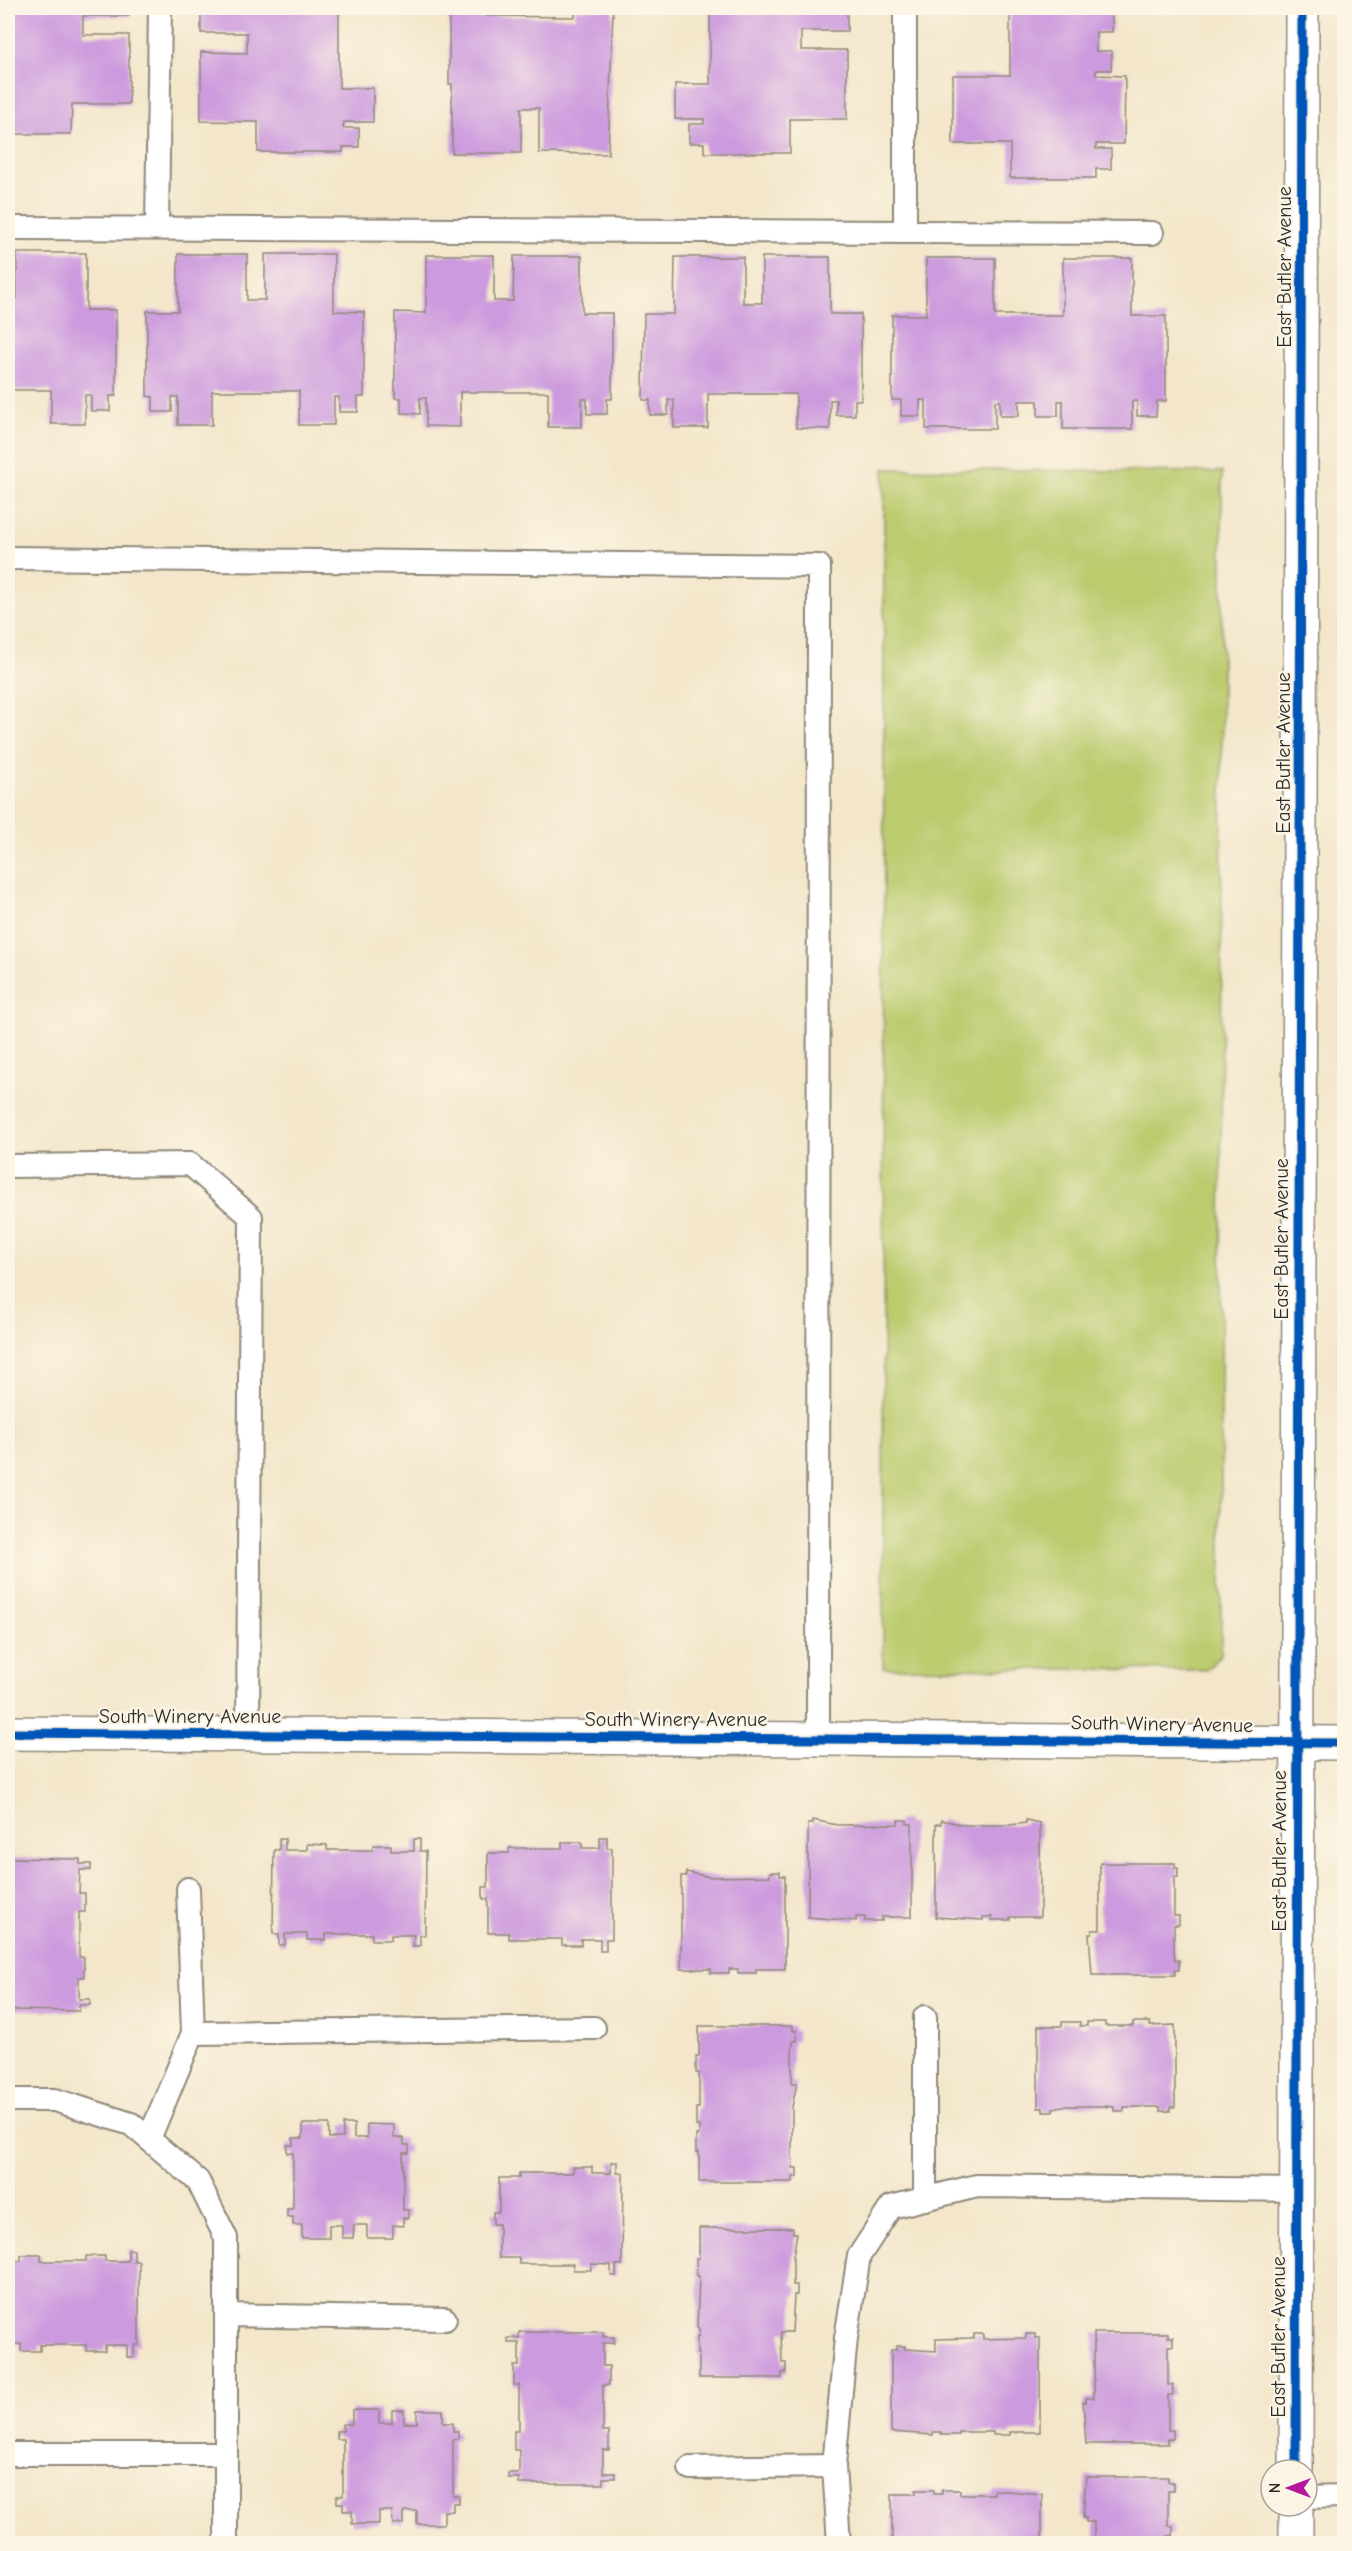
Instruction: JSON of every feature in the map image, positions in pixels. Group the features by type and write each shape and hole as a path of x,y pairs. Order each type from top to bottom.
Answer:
{"street":[{"name":"East Butler Avenue","path":"1296,2458 1302,8"},
{"name":"South Winery Avenue","path":"8,1733 1344,1743"},
{"path":"1296,2518 1296,2544"}],"lane":[{"path":"157,228 160,8"},
{"path":"905,8 905,232"},
{"path":"8,228 1152,233"},
{"path":"8,558 819,566 818,1738"},
{"path":"8,1166 190,1164 251,1216 248,1734"},
{"path":"149,2139 193,2033 188,1889"},
{"path":"925,2017 925,2199"},
{"path":"193,2033 594,2028"},
{"path":"8,2100 55,2100 131,2124 198,2181 226,2238 226,2544"},
{"path":"839,2544 834,2466 846,2338 860,2256 891,2207 976,2186 1296,2190"},
{"path":"226,2315 445,2319"},
{"path":"8,2454 226,2454"},
{"path":"690,2468 834,2466"},
{"path":"1319,2496 1344,2496"}],"green space":[{"path":"884,469 1222,472 1221,1655 1206,1670 883,1668"}],"building":[{"path":"8,8 129,8 129,16 83,16 83,35 129,35 129,104 72,104 71,134 8,134"},
{"path":"201,8 339,8 339,88 373,88 373,122 344,122 343,128 359,128 359,147 343,147 343,152 258,152 258,122 201,121 201,52 247,53 247,33 201,33"},
{"path":"449,8 487,8 487,16 575,17 575,9 613,9 608,154 539,153 539,108 521,108 521,153 452,153"},
{"path":"710,8 847,8 847,31 801,31 801,50 847,50 847,119 790,119 790,153 704,153 704,143 689,143 689,124 704,124 704,119 675,119 675,84 710,84"},
{"path":"1010,8 1096,8 1096,13 1112,13 1112,32 1096,32 1096,51 1112,51 1111,70 1096,70 1096,75 1125,76 1124,144 1096,144 1096,149 1111,149 1111,169 1096,169 1096,178 1010,178 1010,144 953,144 953,75 1010,75"},
{"path":"17,253 86,253 86,310 116,310 116,396 110,396 110,411 91,411 91,395 85,395 85,424 51,424 51,390 8,390 8,298 17,298"},
{"path":"178,254 247,254 247,300 265,300 265,254 334,254 334,311 364,312 364,397 358,397 358,412 339,412 339,397 334,397 334,425 299,425 299,391 212,391 212,425 178,425 178,397 172,397 172,412 153,412 153,397 147,396 147,311 178,311"},
{"path":"426,255 494,255 494,301 513,301 514,256 582,256 582,313 612,313 612,399 607,399 607,414 587,414 587,399 582,399 582,427 548,427 548,392 460,392 460,427 426,426 426,398 420,398 420,414 401,413 401,398 395,398 395,312 426,313"},
{"path":"675,257 743,257 743,303 762,303 762,257 830,257 830,314 861,314 861,400 855,400 855,415 836,415 836,400 830,400 830,429 796,428 796,394 708,394 708,428 674,428 674,400 668,400 668,415 650,415 650,400 643,400 644,314 674,314"},
{"path":"926,258 995,258 995,315 1063,315 1063,258 1132,258 1132,316 1166,316 1166,401 1157,401 1156,416 1137,416 1137,401 1132,401 1132,429 1063,429 1063,401 1058,401 1058,416 1038,416 1038,401 1019,401 1019,416 1000,416 1000,401 995,401 995,429 926,429 926,400 920,400 920,416 901,416 901,400 892,400 892,315 926,315"},
{"path":"813,1820 837,1825 898,1824 898,1820 907,1820 907,1824 912,1824 912,1917 882,1917 882,1921 865,1921 865,1917 856,1917 856,1921 808,1917 808,1824 813,1824"},
{"path":"941,1820 965,1825 1010,1825 1026,1823 1026,1820 1040,1823 1040,1917 1010,1917 1010,1920 992,1920 992,1917 983,1917 983,1920 936,1917 936,1824 941,1824"},
{"path":"600,1837 607,1837 607,1848 612,1848 612,1939 606,1939 606,1951 600,1951 600,1939 581,1939 581,1945 562,1945 562,1939 509,1939 509,1933 488,1933 488,1899 483,1899 483,1887 488,1887 488,1853 509,1853 509,1848 562,1848 562,1842 582,1842 582,1848 600,1848"},
{"path":"279,1839 285,1839 285,1850 307,1850 307,1844 327,1845 327,1850 373,1850 373,1845 391,1845 391,1851 414,1851 414,1839 420,1839 420,1851 426,1851 425,1935 420,1935 420,1946 413,1946 414,1935 391,1935 391,1940 372,1940 372,1934 326,1934 326,1940 307,1940 307,1934 285,1934 285,1945 279,1945 279,1934 273,1934 274,1850 279,1850"},
{"path":"8,1858 80,1859 80,1864 91,1864 91,1870 80,1870 79,1893 85,1893 85,1912 79,1912 79,1957 84,1957 84,1977 79,1977 79,1999 90,1999 90,2005 79,2005 79,2011 8,2010"},
{"path":"1100,1863 1175,1863 1175,1868 1178,1868 1178,1877 1174,1877 1174,1916 1179,1916 1179,1925 1174,1925 1174,1950 1175,1960 1179,1960 1179,1970 1175,1970 1175,1975 1092,1975 1089,1934 1092,1934 1092,1930 1100,1930"},
{"path":"686,1872 710,1877 770,1876 770,1872 780,1872 780,1876 785,1876 785,1969 756,1969 756,1973 738,1973 738,1969 729,1969 729,1973 711,1973 711,1969 681,1969 681,1876 686,1876"},
{"path":"1062,2022 1080,2022 1080,2026 1087,2026 1087,2022 1105,2022 1105,2026 1133,2026 1133,2022 1150,2022 1150,2026 1175,2025 1175,2107 1170,2107 1170,2111 1160,2111 1160,2107 1124,2107 1124,2111 1114,2111 1114,2107 1104,2106 1063,2106 1053,2108 1053,2112 1043,2112 1043,2108 1038,2108 1038,2026 1062,2026"},
{"path":"699,2026 793,2026 793,2031 797,2031 797,2041 793,2041 792,2055 792,2083 797,2083 792,2107 793,2168 797,2168 797,2177 793,2177 793,2182 699,2182 699,2152 696,2152 696,2135 699,2135 699,2126 696,2126 696,2108 699,2108 699,2073 696,2073 696,2056 699,2056"},
{"path":"303,2124 329,2124 329,2138 343,2138 343,2124 354,2124 354,2138 367,2138 367,2124 394,2125 394,2138 404,2138 404,2145 409,2145 409,2153 403,2153 403,2210 409,2210 409,2218 403,2218 403,2226 393,2225 393,2238 367,2238 367,2225 354,2225 353,2238 342,2238 342,2225 329,2225 329,2238 302,2238 302,2225 293,2225 293,2217 287,2217 287,2209 293,2209 293,2153 287,2153 287,2145 293,2145 293,2138 303,2138"},
{"path":"611,2162 617,2162 617,2173 623,2173 622,2265 616,2265 616,2276 611,2276 611,2265 591,2264 591,2270 573,2270 573,2264 519,2264 519,2258 499,2258 499,2224 493,2224 493,2212 499,2212 499,2178 519,2178 519,2173 573,2173 573,2167 592,2167 592,2173 611,2173"},
{"path":"699,2228 793,2228 793,2233 797,2233 793,2257 793,2285 797,2285 797,2295 794,2295 792,2332 781,2332 782,2363 786,2363 786,2373 782,2373 782,2378 699,2378 697,2336 699,2336 699,2328 697,2328 699,2276 697,2276 696,2258 699,2258"},
{"path":"128,2250 134,2250 134,2261 139,2261 139,2345 134,2345 134,2357 127,2357 127,2345 105,2345 105,2351 86,2351 86,2345 40,2345 40,2351 21,2351 21,2344 8,2344 8,2261 21,2261 21,2255 41,2255 41,2261 86,2261 86,2256 105,2256 105,2261 128,2261"},
{"path":"519,2332 603,2332 603,2337 614,2337 614,2343 603,2343 603,2366 609,2366 609,2385 603,2385 603,2431 609,2431 609,2450 603,2450 603,2473 615,2473 615,2478 603,2478 603,2484 519,2484 519,2478 508,2478 508,2473 519,2473 519,2450 514,2450 514,2431 519,2431 519,2385 514,2385 514,2366 519,2366 519,2343 508,2343 508,2338 519,2338"},
{"path":"1094,2333 1168,2333 1168,2337 1173,2337 1173,2346 1168,2346 1168,2385 1173,2385 1173,2395 1168,2395 1168,2430 1173,2430 1173,2439 1168,2439 1168,2444 1086,2444 1083,2402 1086,2402 1086,2398 1094,2398"},
{"path":"974,2334 983,2334 983,2339 1026,2338 1026,2334 1035,2334 1035,2338 1040,2338 1040,2432 1010,2432 1010,2435 993,2435 993,2432 959,2432 959,2435 941,2435 941,2432 933,2432 933,2435 891,2432 891,2350 896,2350 896,2346 905,2346 905,2349 936,2351 936,2339 974,2338"},
{"path":"352,2410 379,2410 379,2423 392,2423 392,2410 404,2410 404,2423 417,2423 417,2410 443,2410 443,2423 453,2423 453,2431 458,2431 458,2439 453,2439 453,2496 459,2496 459,2503 453,2503 453,2511 444,2511 444,2524 417,2524 417,2511 404,2511 404,2524 393,2524 392,2511 379,2511 379,2524 352,2524 352,2511 343,2511 343,2503 337,2503 337,2496 343,2496 343,2439 337,2439 337,2431 343,2431 343,2424 352,2424"},
{"path":"1086,2477 1168,2477 1168,2482 1173,2482 1173,2491 1168,2491 1168,2526 1173,2526 1173,2536 1168,2536 1168,2544 1094,2544 1094,2522 1086,2522 1086,2518 1083,2518"},
{"path":"916,2490 934,2490 934,2494 942,2494 942,2490 960,2490 960,2494 994,2494 994,2490 1042,2494 1042,2544 892,2544 892,2494 916,2494"}],"cycle path":[{"path":"1296,2458 1302,8"},
{"path":"8,1733 1344,1743"}]}
